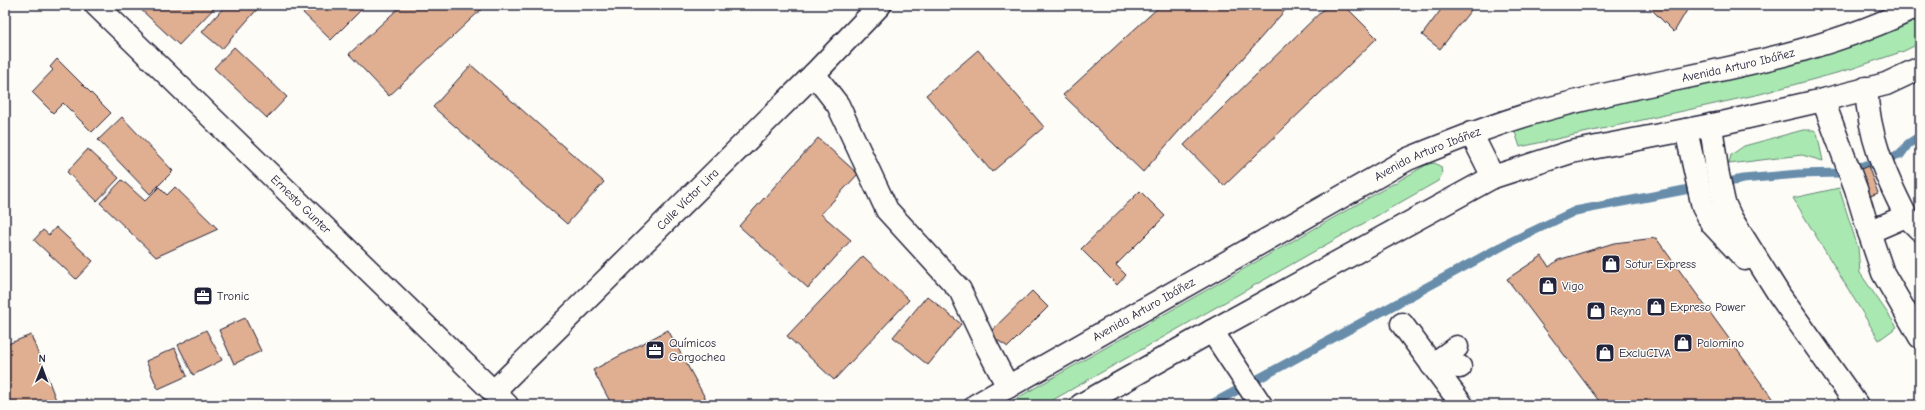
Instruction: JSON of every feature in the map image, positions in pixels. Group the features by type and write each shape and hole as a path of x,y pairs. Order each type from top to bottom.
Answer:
{"main road":[{"name":"Ernesto Gunter","path":"96,5 500,398"},
{"name":"Calle Víctor Lira","path":"500,398 880,5"},
{"name":"Avenida Arturo Ibáñez","path":"976,405 1408,159 1471,133 1551,108 1813,48 1871,28 1920,5"},
{"path":"1081,405 1212,331 1493,177 1571,152 1711,125 1823,100 1886,84 1920,68"},
{"path":"814,74 838,105 887,210 960,290 1008,387"},
{"path":"1866,88 1867,113 1886,177 1913,223 1869,232"},
{"path":"1823,100 1856,189 1883,273 1920,337"},
{"path":"1711,125 1717,170 1724,202 1744,241 1780,296 1857,405"},
{"path":"1686,130 1703,207 1712,224 1780,296"},
{"path":"1471,133 1493,177"},
{"path":"1402,324 1462,405"},
{"path":"1212,331 1261,405"},
{"path":"1432,365 1458,357"}],"green space":[{"path":"1920,19 1920,43 1904,51 1851,69 1760,94 1520,147 1514,129 1636,99 1801,62 1861,43"},
{"path":"1803,130 1814,130 1817,133 1823,161 1802,155 1729,164 1731,155 1744,146"},
{"path":"1435,163 1441,167 1442,174 1438,181 1044,405 1005,405 1428,164"},
{"path":"1839,188 1858,248 1860,273 1897,327 1879,340 1793,198"}],"building":[{"path":"136,5 217,5 179,45"},
{"path":"226,5 261,5 222,49 202,32"},
{"path":"295,5 366,5 331,40"},
{"path":"402,5 486,5 389,96 349,54"},
{"path":"1161,5 1283,5 1287,8 1143,172 1063,95"},
{"path":"1328,5 1344,5 1377,38 1224,186 1184,145"},
{"path":"1440,5 1475,5 1440,49 1422,35 1443,7"},
{"path":"1647,5 1690,5 1674,32"},
{"path":"234,47 287,97 267,118 214,68"},
{"path":"978,50 1044,127 992,172 926,95"},
{"path":"57,59 111,113 92,132 63,103 53,113 32,92 53,70 50,67"},
{"path":"471,65 604,182 567,224 433,107"},
{"path":"122,117 173,171 150,194 98,140"},
{"path":"818,138 858,174 821,214 851,240 808,288 739,226"},
{"path":"88,149 119,178 97,201 67,172"},
{"path":"1868,166 1878,193 1868,197 1859,170"},
{"path":"122,180 145,201 159,187 167,195 175,187 218,229 156,257 100,203"},
{"path":"1140,191 1165,216 1116,265 1126,275 1117,285 1081,249"},
{"path":"56,227 93,261 76,279 34,240 43,230 49,235"},
{"path":"1656,238 1777,405 1602,405 1507,279 1542,256 1549,267 1558,260 1614,243"},
{"path":"863,256 909,300 834,380 787,336"},
{"path":"1032,291 1048,307 1008,347 988,334"},
{"path":"927,296 961,324 928,365 893,337"},
{"path":"245,318 261,351 234,364 219,330"},
{"path":"206,330 222,360 193,375 178,345"},
{"name":"Químicos Gorgochea","path":"668,330 709,405 612,405 593,370"},
{"path":"31,335 58,405 5,405 5,345"},
{"path":"175,348 187,376 158,389 146,361"}],"waterway":[{"path":"1718,184 1743,179 1799,174 1839,173 1900,155 1908,144 1920,136"},
{"path":"1210,405 1506,244 1575,211 1700,187"}],"place":[{"name":"Sotur Express","path":"1611,264"},
{"name":"Vigo","path":"1548,286"},
{"name":"Tronic","path":"203,296"},
{"name":"Expreso Power","path":"1656,307"},
{"name":"Reyna","path":"1596,311"},
{"name":"Palomino","path":"1683,343"},
{"name":"Químicos Gorgochea","path":"655,350"},
{"name":"ExcluCIVA","path":"1605,353"}]}
